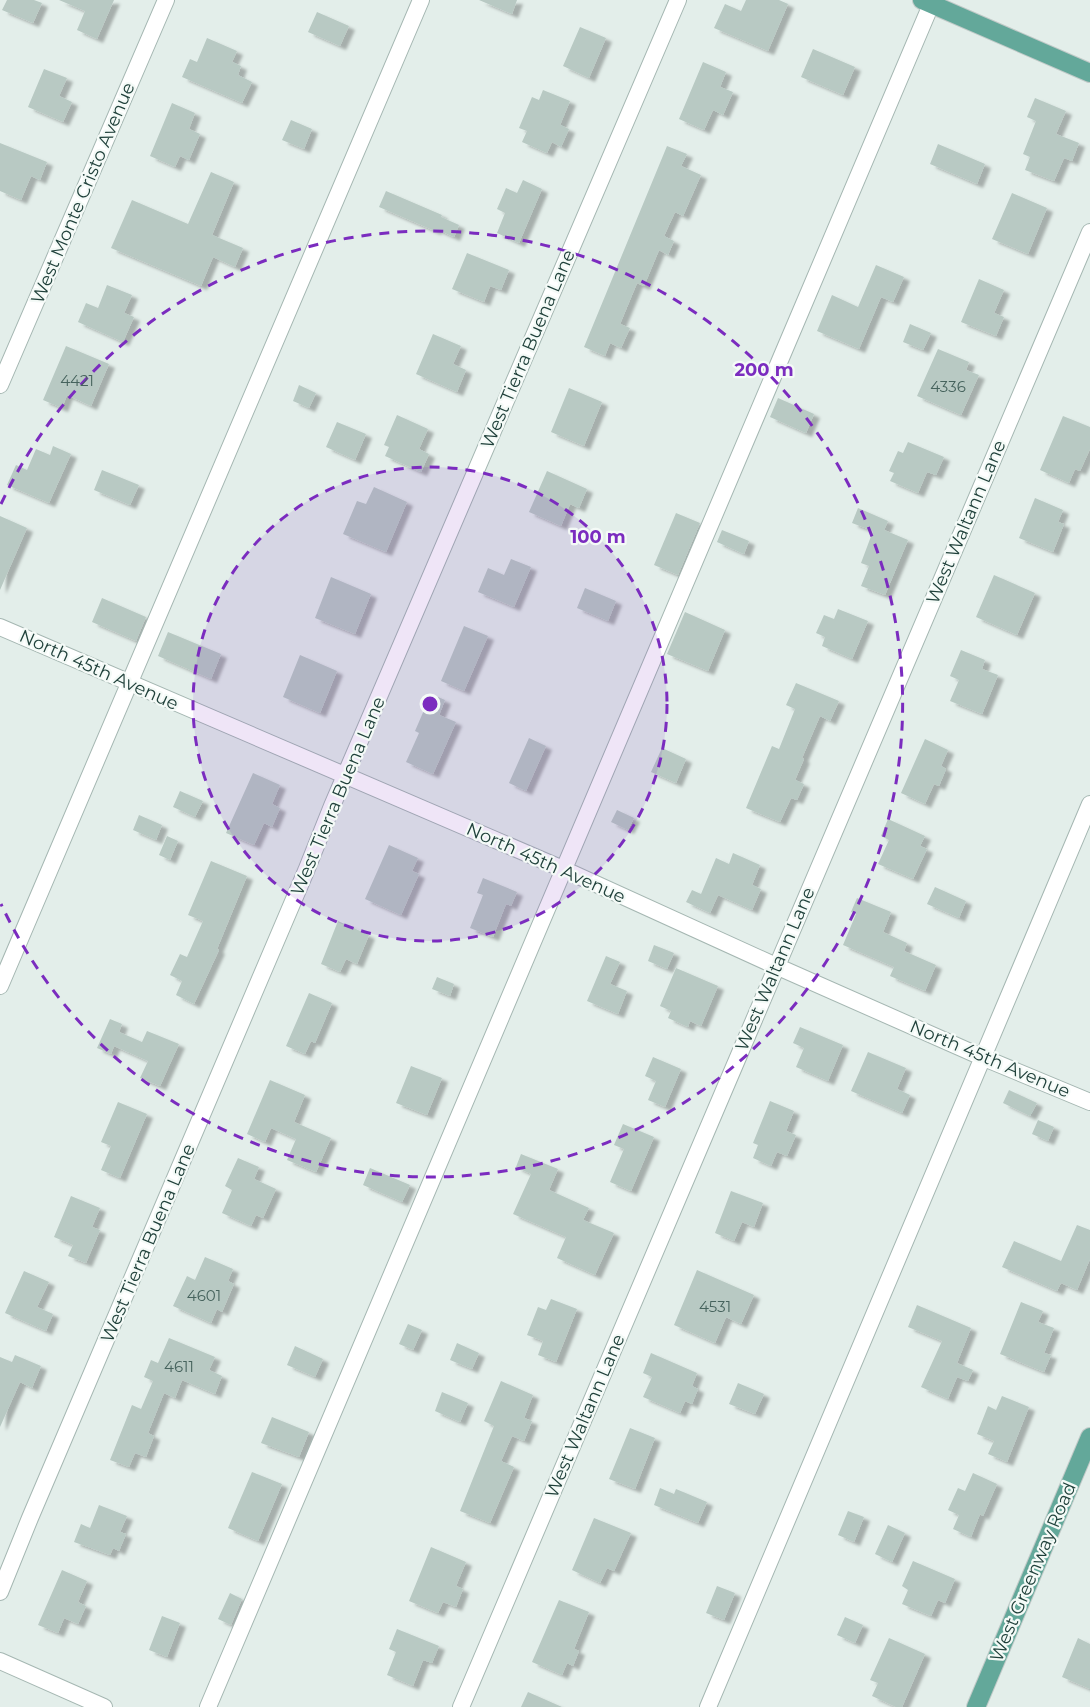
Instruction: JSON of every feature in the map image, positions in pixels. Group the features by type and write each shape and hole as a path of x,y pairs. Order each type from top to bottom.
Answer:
{"main road":[{"path":"929,1 1090,73"},
{"name":"West Greenway Road","path":"976,1707 1090,1437"}],"street":[{"name":"West Monte Cristo Avenue","path":"0,386 166,0"},
{"path":"0,986 421,0"},
{"name":"West Tierra Buena Lane","path":"0,1592 345,776 678,0"},
{"path":"208,1707 929,1"},
{"name":"West Waltann Lane","path":"461,1707 1090,232"},
{"name":"North 45th Avenue","path":"0,627 563,869 984,1058 1090,1102"},
{"path":"708,1707 1090,804"},
{"path":"0,1661 104,1707"}],"building":[{"path":"7,0 34,0 42,3 33,23 2,10"},
{"path":"59,0 114,0 97,39 77,30 85,11"},
{"path":"479,0 517,0 512,14"},
{"path":"746,0 779,0 788,4 768,51 714,28 725,4 741,11"},
{"path":"317,12 349,26 340,46 308,32"},
{"path":"580,27 606,38 589,78 563,66"},
{"path":"207,38 237,51 232,62 241,66 238,75 252,82 242,103 182,77 190,59 197,62"},
{"path":"813,49 855,67 843,95 801,77"},
{"path":"703,62 726,72 720,87 733,92 723,115 713,110 704,130 679,119"},
{"path":"44,69 67,78 59,96 72,102 63,122 28,107"},
{"path":"543,90 570,101 560,125 569,129 561,147 552,142 547,153 522,142 527,131 519,128 532,97 539,100"},
{"path":"1035,98 1066,111 1056,134 1079,143 1072,161 1064,158 1054,181 1025,170 1030,157 1023,154 1036,121 1027,117"},
{"path":"172,103 195,113 189,129 200,134 189,160 180,156 175,167 150,156"},
{"path":"291,120 312,129 304,149 282,140"},
{"path":"0,143 47,162 40,180 31,176 21,200 0,191"},
{"path":"938,144 985,164 977,184 930,164"},
{"path":"667,146 687,154 681,166 701,175 683,216 675,212 664,236 674,241 668,255 659,250 644,286 637,283 620,324 630,328 621,348 610,343 605,356 584,347"},
{"path":"211,172 234,182 212,235 243,248 235,267 213,257 201,286 111,248 132,200 188,224"},
{"path":"523,180 542,189 519,243 497,233 505,213 497,209 506,188 517,193"},
{"path":"386,191 442,215 441,217 459,225 454,237 379,207"},
{"path":"1012,193 1047,208 1028,254 992,239"},
{"path":"467,253 509,270 501,290 490,286 484,302 452,289"},
{"path":"876,265 904,277 893,302 881,297 859,349 817,331 832,295 858,307"},
{"path":"979,279 1004,290 994,313 1004,317 996,336 961,322"},
{"path":"107,285 132,295 124,313 134,317 123,342 78,322 86,303 98,308"},
{"path":"910,324 931,333 923,350 903,342"},
{"path":"433,334 461,346 453,364 466,370 457,392 416,374"},
{"path":"66,346 109,364 91,406 67,395 62,408 43,400"},
{"path":"938,349 969,362 966,370 979,375 961,415 917,396"},
{"path":"299,385 316,393 309,408 293,401"},
{"path":"569,388 602,402 584,446 551,432"},
{"path":"778,398 814,414 806,433 770,417"},
{"path":"397,415 428,429 419,449 429,454 421,472 385,456 389,447 384,445"},
{"path":"1063,416 1090,427 1090,449 1080,471 1075,469 1069,483 1040,470"},
{"path":"337,422 366,434 355,460 326,447"},
{"path":"908,442 944,457 936,475 927,472 918,493 890,481 894,473 889,471 898,451 903,453"},
{"path":"53,446 71,454 49,503 7,485 16,465 27,470 36,449 50,455"},
{"path":"102,470 139,485 130,505 94,490"},
{"path":"547,471 587,489 579,508 570,504 561,526 529,512"},
{"path":"374,487 407,502 386,552 343,534 357,501 366,504"},
{"path":"1035,498 1063,510 1058,522 1064,524 1053,552 1019,538"},
{"path":"858,508 888,521 884,530 908,540 885,595 861,586 869,566 861,563 873,531 852,523"},
{"path":"676,513 700,523 678,575 654,565"},
{"path":"0,516 27,528 0,590"},
{"path":"722,530 749,541 744,554 717,542"},
{"path":"511,559 531,567 514,607 478,592 488,568 504,575"},
{"path":"994,575 1035,593 1017,635 976,617"},
{"path":"331,577 371,594 355,634 315,618"},
{"path":"585,588 616,601 608,621 577,608"},
{"path":"102,598 146,617 136,641 92,622"},
{"path":"838,609 868,621 852,659 822,646 825,637 816,633 824,615 834,619"},
{"path":"685,612 725,630 708,671 667,654"},
{"path":"464,626 488,636 464,691 441,681"},
{"path":"168,632 221,654 211,679 158,656"},
{"path":"961,650 985,660 982,669 998,675 982,714 950,701 959,680 950,676"},
{"path":"300,655 337,671 320,713 283,697"},
{"path":"796,683 839,701 830,721 820,716 795,780 804,784 797,800 791,798 780,822 746,808 772,746 779,749 795,709 786,705"},
{"path":"431,694 445,700 439,715 456,722 433,774 406,762 419,733 415,731"},
{"path":"529,738 546,746 526,791 509,783"},
{"path":"925,739 948,750 941,766 946,769 939,786 934,784 925,804 901,793"},
{"path":"662,748 686,759 676,783 651,772"},
{"path":"253,773 280,785 272,804 280,808 272,827 264,823 254,845 226,833"},
{"path":"180,791 203,801 195,817 173,807"},
{"path":"617,810 634,818 628,830 611,822"},
{"path":"139,815 162,825 156,840 133,830"},
{"path":"888,819 925,836 920,846 927,849 913,879 878,864 889,840 881,836"},
{"path":"167,836 178,841 170,860 159,855"},
{"path":"389,845 418,858 412,871 419,874 401,915 365,899"},
{"path":"733,853 760,865 752,885 761,889 752,910 718,895 710,913 686,902 692,890 701,894 716,858 729,864"},
{"path":"211,861 247,876 217,949 219,950 194,1004 176,995 182,981 170,975 180,954 187,957 203,921 188,915"},
{"path":"483,878 517,892 511,906 506,904 493,937 470,928 483,895 477,893"},
{"path":"935,887 966,901 959,918 927,904"},
{"path":"857,898 891,912 883,932 907,943 904,951 936,965 925,991 890,976 894,967 843,945 856,914 851,912"},
{"path":"338,921 369,935 357,964 346,959 340,972 321,964"},
{"path":"654,945 674,953 667,969 648,961"},
{"path":"606,956 620,962 610,984 627,991 618,1014 587,1001"},
{"path":"676,968 718,986 701,1026 690,1021 688,1027 668,1018 671,1011 660,1006"},
{"path":"437,977 454,984 450,996 432,989"},
{"path":"309,993 332,1003 315,1043 311,1041 305,1054 286,1046"},
{"path":"110,1019 122,1024 119,1032 142,1042 147,1031 179,1044 160,1086 140,1078 148,1061 114,1046 111,1054 97,1048"},
{"path":"800,1027 843,1045 828,1081 796,1067 804,1048 793,1043"},
{"path":"868,1052 906,1068 897,1089 910,1095 902,1113 851,1091"},
{"path":"653,1057 681,1069 665,1107 648,1100 656,1081 645,1076"},
{"path":"411,1066 442,1078 427,1115 396,1103"},
{"path":"270,1080 305,1095 294,1122 331,1138 316,1172 287,1160 296,1139 271,1128 265,1142 247,1134"},
{"path":"1009,1090 1037,1103 1030,1116 1003,1103"},
{"path":"770,1101 794,1111 786,1131 796,1135 787,1156 777,1152 771,1166 753,1158 758,1145 753,1143"},
{"path":"118,1102 147,1114 120,1178 101,1170 111,1146 101,1142"},
{"path":"1038,1120 1054,1127 1048,1141 1032,1134"},
{"path":"623,1124 654,1137 631,1191 610,1182 624,1149 614,1145"},
{"path":"521,1154 558,1169 549,1190 589,1208 583,1220 614,1233 595,1275 557,1258 566,1237 513,1214 531,1174 516,1167"},
{"path":"238,1158 259,1167 254,1179 276,1189 263,1218 256,1215 251,1226 222,1213 232,1190 225,1186"},
{"path":"370,1168 410,1185 402,1202 363,1185"},
{"path":"731,1191 763,1203 754,1227 742,1222 734,1241 715,1233"},
{"path":"71,1196 100,1208 92,1227 100,1230 86,1263 68,1256 73,1245 54,1237"},
{"path":"1077,1225 1090,1230 1090,1259 1077,1290 1061,1283 1057,1291 1002,1267 1014,1241 1061,1261"},
{"path":"205,1257 233,1269 228,1281 234,1284 222,1312 217,1309 211,1323 173,1306 187,1276 195,1280"},
{"path":"697,1270 754,1295 741,1324 726,1317 715,1343 674,1325"},
{"path":"24,1271 49,1282 37,1307 53,1314 46,1331 5,1313"},
{"path":"551,1299 577,1309 556,1362 538,1355 543,1341 527,1335 538,1307 546,1310"},
{"path":"1021,1302 1043,1311 1038,1322 1054,1328 1044,1353 1051,1355 1044,1372 1000,1354"},
{"path":"917,1305 971,1328 957,1363 973,1370 968,1381 957,1377 948,1399 921,1387 942,1341 908,1327"},
{"path":"408,1324 422,1330 413,1350 399,1344"},
{"path":"169,1338 215,1357 209,1370 222,1376 215,1394 182,1380 175,1398 164,1393 148,1433 154,1436 146,1457 135,1453 129,1467 110,1460 132,1405 141,1409 153,1381 144,1377 151,1360 158,1363"},
{"path":"457,1343 479,1353 472,1369 450,1360"},
{"path":"295,1346 323,1359 315,1377 287,1365"},
{"path":"651,1353 697,1373 692,1386 698,1389 692,1404 685,1401 680,1413 643,1397 652,1377 643,1373"},
{"path":"15,1355 41,1366 32,1388 20,1382 0,1427 0,1357 12,1362"},
{"path":"501,1381 533,1395 524,1418 532,1421 524,1441 512,1436 501,1461 514,1467 490,1523 460,1511 494,1426 484,1421"},
{"path":"738,1383 764,1394 755,1414 729,1404"},
{"path":"442,1392 468,1403 460,1422 435,1411"},
{"path":"1002,1396 1029,1407 1007,1462 988,1454 994,1441 977,1434 988,1406 996,1410"},
{"path":"272,1417 309,1432 299,1457 261,1443"},
{"path":"630,1428 655,1438 635,1489 609,1479"},
{"path":"252,1472 282,1484 258,1541 228,1528"},
{"path":"973,1473 997,1484 983,1516 980,1514 971,1537 953,1529 959,1515 948,1510 958,1488 965,1491"},
{"path":"660,1488 674,1494 676,1489 707,1502 698,1523 654,1505"},
{"path":"99,1505 127,1516 120,1532 126,1534 119,1551 113,1548 110,1555 74,1542 81,1524 90,1528"},
{"path":"848,1511 864,1517 854,1542 838,1535"},
{"path":"594,1518 631,1533 614,1571 607,1568 600,1583 572,1570"},
{"path":"888,1525 905,1533 892,1562 875,1554"},
{"path":"431,1547 466,1562 456,1586 463,1589 456,1607 443,1602 438,1613 409,1601"},
{"path":"913,1561 955,1579 945,1603 938,1600 931,1616 902,1604 908,1590 902,1586"},
{"path":"62,1570 87,1581 78,1602 86,1606 78,1624 64,1618 58,1633 38,1625"},
{"path":"717,1586 735,1593 724,1620 706,1613"},
{"path":"230,1593 242,1599 231,1625 218,1619"},
{"path":"559,1600 589,1612 574,1649 579,1651 573,1666 567,1663 562,1675 532,1662"},
{"path":"162,1616 180,1623 167,1657 149,1650"},
{"path":"845,1617 863,1625 855,1643 837,1635"},
{"path":"397,1629 439,1646 432,1663 423,1660 413,1686 387,1675 396,1652 389,1649"},
{"path":"889,1638 925,1654 902,1707 896,1707 872,1696 878,1683 870,1680"},
{"path":"1078,1638 1090,1644 1090,1689 1062,1677"},
{"path":"528,1692 562,1707 521,1707"}]}
